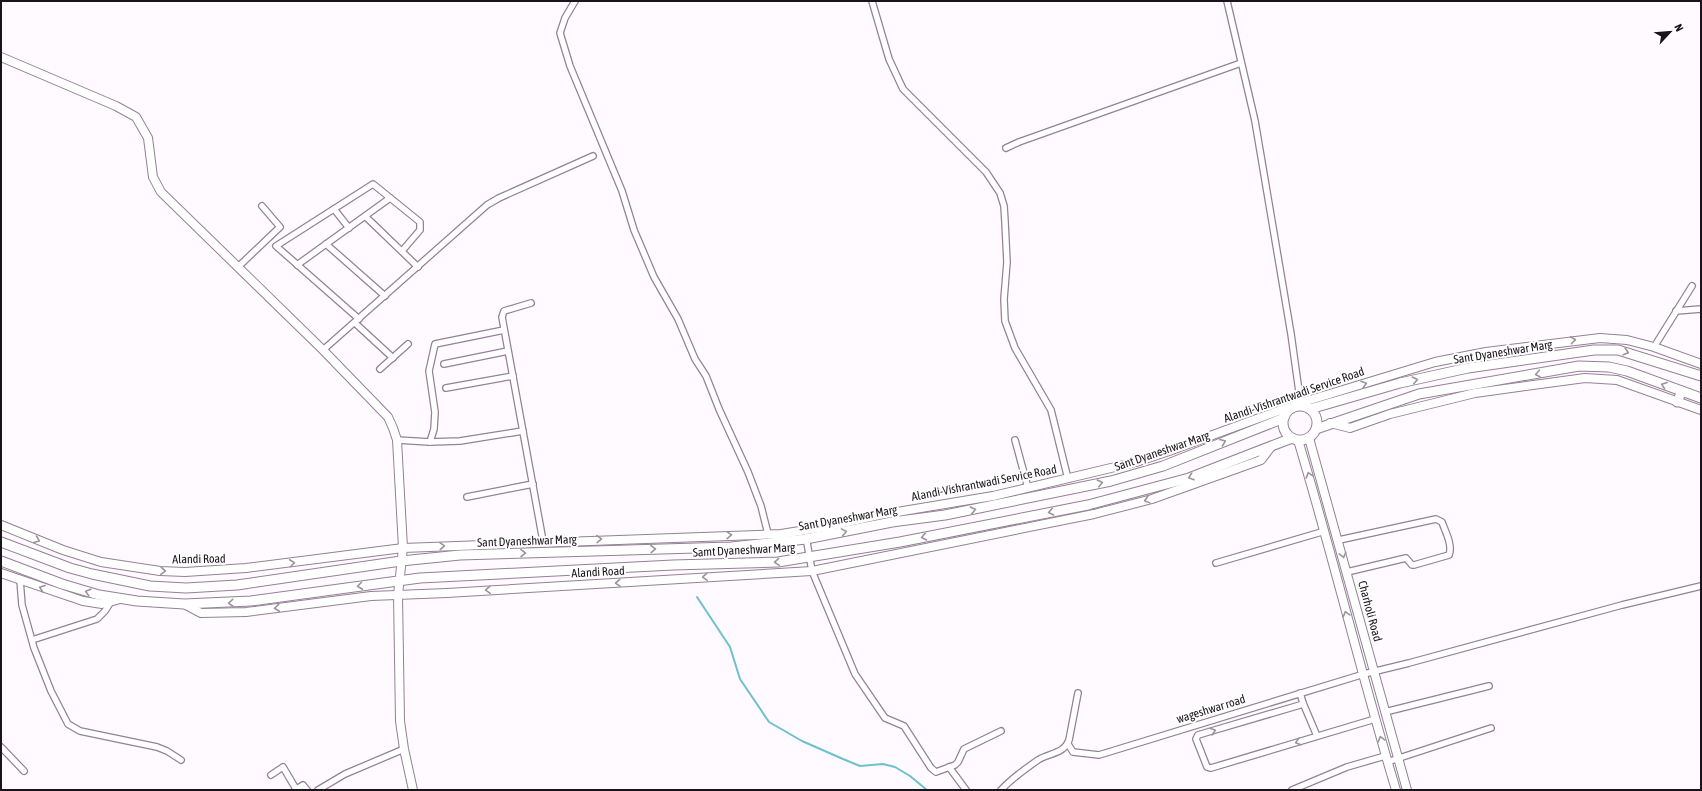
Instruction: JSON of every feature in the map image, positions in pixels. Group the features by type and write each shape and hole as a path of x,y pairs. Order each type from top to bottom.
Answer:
{"main road":[{"name":"Sant Dyaneshwar Marg","path":"1,542 70,568 92,574 137,584 166,587 230,586 401,561 506,553 731,547 805,534 945,515 1111,481 1163,466 1284,418 1290,410 1468,368 1594,350 1618,350 1701,376"},
{"path":"812,557 900,542 1088,505 1189,478 1295,439 1309,438 1316,429 1419,394 1579,366 1609,367 1701,398"},
{"path":"1678,402 1682,391"},
{"path":"1304,406 1316,418 1316,429"},
{"path":"1284,418 1285,430 1295,439"},
{"name":"Samt Dyaneshwar Marg","path":"398,581 420,578 673,565 778,562 812,557"},
{"path":"1,561 83,591 120,599 184,604 251,601 398,581"}],"street":[{"path":"575,1 565,18 560,33 570,66 617,178 634,230 654,277 678,319 695,359 706,376 727,428 748,472 762,506 768,534"},
{"path":"872,1 889,59 902,89 986,172 1000,194 1004,206 1006,222 1007,262 1004,299 1005,321 1015,348 1052,410 1068,479"},
{"path":"1227,1 1255,121 1304,406"},
{"path":"1,57 116,106 136,117 148,138 153,177 161,192 239,266 323,350 378,406 393,428 397,440 403,548 398,581 398,675 400,721 404,749 413,790"},
{"path":"1006,148 1018,142 1241,63"},
{"path":"323,350 487,206 499,198 593,156"},
{"path":"393,358 357,321 276,246 373,184 416,218 421,226 420,230 402,251"},
{"path":"297,265 366,217 390,198"},
{"path":"239,266 280,227 262,206"},
{"path":"334,209 349,228"},
{"path":"366,217 418,267"},
{"path":"326,244 385,296"},
{"path":"1654,347 1692,286"},
{"path":"531,303 504,311 502,317 544,542"},
{"path":"1676,311 1701,309"},
{"path":"430,442 434,429 435,412 429,371 435,344 504,330"},
{"name":"Alandi-Vishrantwadi Service Road","path":"544,542 805,534 825,527 879,515 1028,488 1068,479 1169,451 1435,362 1486,352 1600,338 1627,340 1654,347 1701,364"},
{"path":"380,369 408,344"},
{"path":"444,364 508,351"},
{"path":"446,388 513,376"},
{"path":"1330,424 1350,428 1390,414 1475,393 1585,378 1617,380 1701,410"},
{"path":"397,440 430,442 460,441 523,431"},
{"name":"Charholi Road","path":"1309,438 1339,540 1407,790"},
{"name":"Charholi Road","path":"1295,439 1325,530 1345,610 1396,790"},
{"path":"1015,440 1028,488"},
{"path":"812,571 1048,524 1152,499 1260,460 1271,447"},
{"path":"467,497 533,484"},
{"path":"1314,493 1325,491"},
{"path":"1339,540 1436,519 1442,522 1447,535 1450,549 1448,555 1414,566 1406,558 1347,572"},
{"name":"Alandi Road","path":"1,525 63,550 101,562 173,572 237,570 403,548 544,542"},
{"path":"1216,562 1325,530"},
{"path":"805,534 812,557 812,571 855,674 873,702 888,720 904,726 934,771 949,767 958,762 964,750 1001,731"},
{"name":"Alandi Road","path":"184,604 196,611 208,614 246,612 371,596 398,596 812,571"},
{"path":"1,573 83,601 102,604 120,599"},
{"path":"20,580 22,605 32,640 51,691 62,714 74,728 157,747 167,751 181,760"},
{"name":"wageshwar road","path":"1068,744 1073,752 1099,755 1374,671 1615,607 1701,586"},
{"path":"32,640 97,619 106,611 110,603"},
{"path":"1385,712 1489,686"},
{"path":"1001,790 1014,777 1037,760 1063,749 1068,744 1078,693"},
{"path":"1300,693 1317,736"},
{"path":"1303,703 1198,735 1196,739 1207,767 1211,768 1375,718"},
{"path":"1292,790 1347,767 1386,759 1399,759 1491,728"},
{"path":"1,747 24,771"},
{"path":"318,790 345,774 404,749"},
{"path":"271,775 283,767 295,790 303,785 307,790"},
{"path":"949,767 966,790"}],"waterway":[{"path":"697,597 730,647 740,679 769,722 802,741 860,766 883,764 895,767 910,776 927,790"}]}
